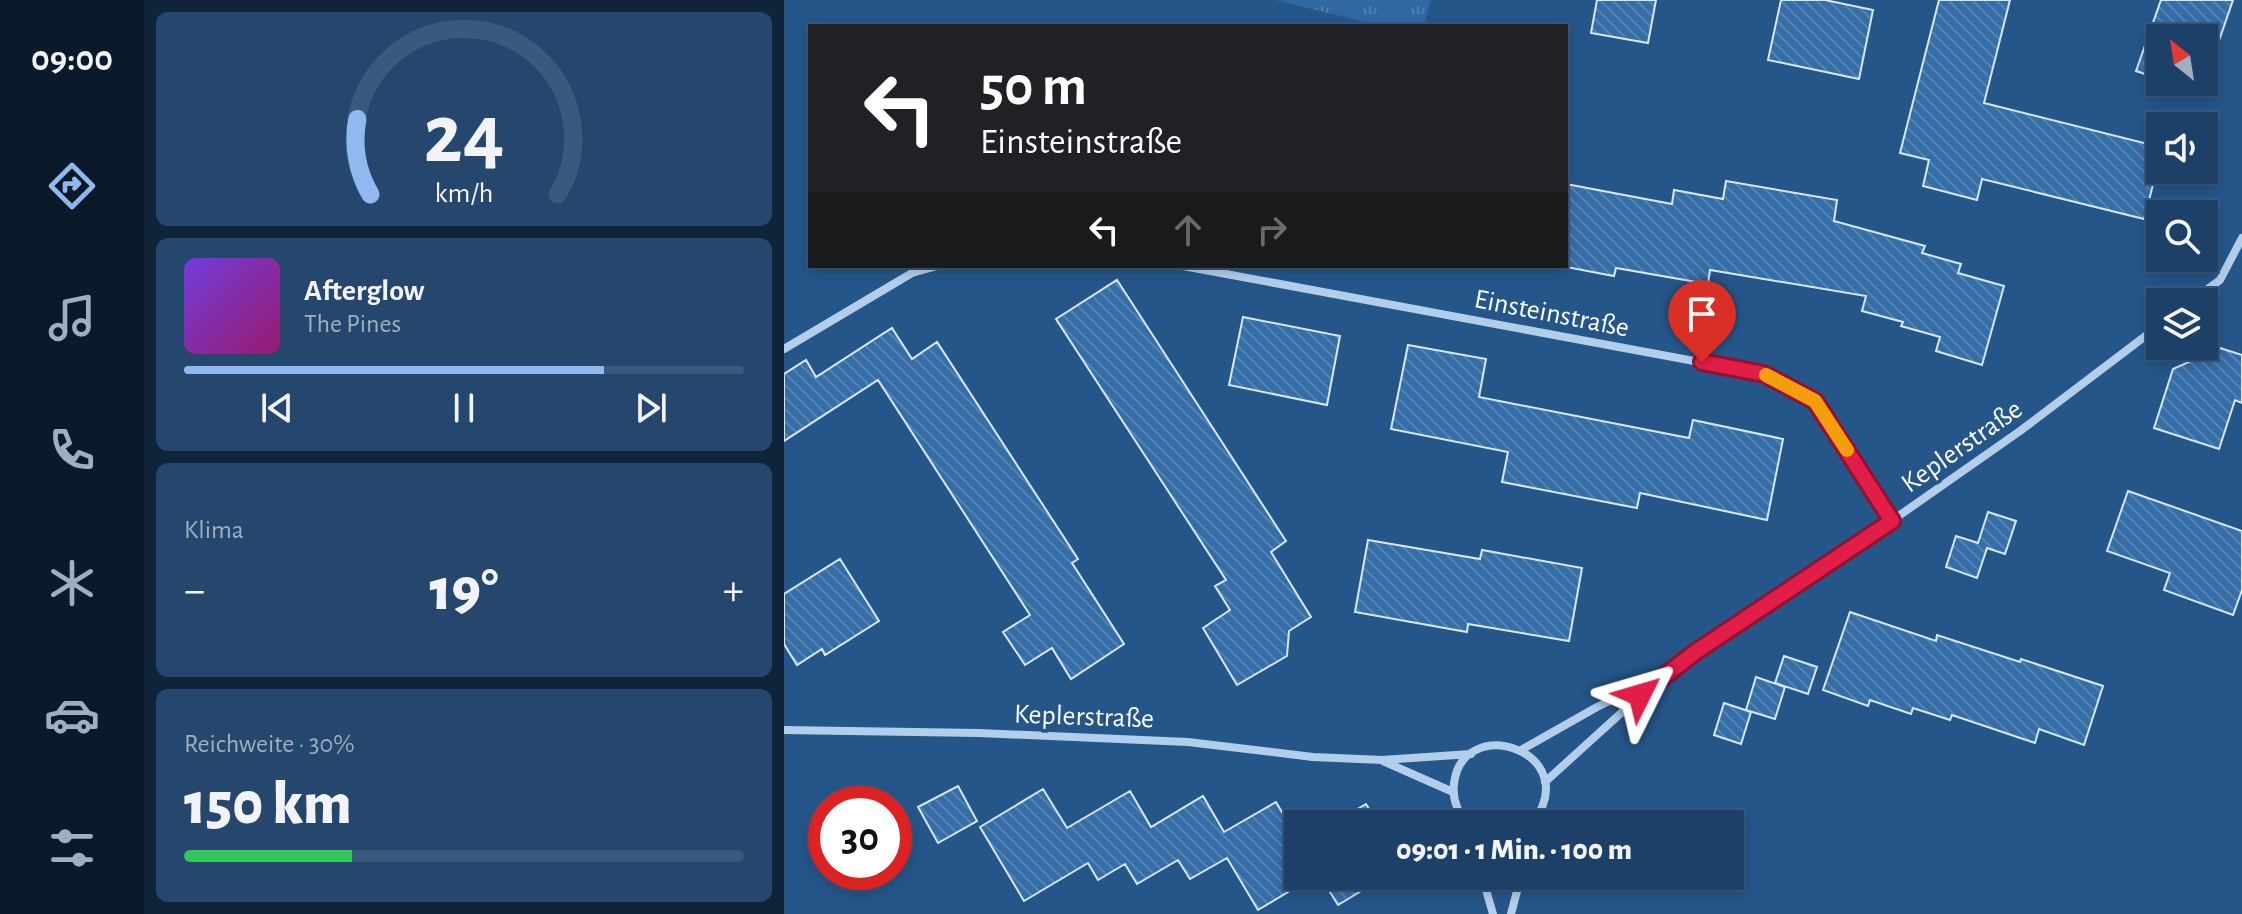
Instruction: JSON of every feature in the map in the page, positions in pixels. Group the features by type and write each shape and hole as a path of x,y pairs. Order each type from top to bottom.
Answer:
{"street":[{"path":"2209,288 2220,280 2242,238"},
{"path":"784,349 912,273 930,268"},
{"name":"Einsteinstraße","path":"1194,268 1764,374 1815,401 1892,521"},
{"name":"Keplerstraße","path":"784,730 979,733 1188,742 1313,757 1382,760 1471,754 1496,744 1521,750 1597,707 1663,675 1892,521 2020,431 2146,336"},
{"name":"Keplerstraße","path":"1545,782 1663,675"},
{"path":"1521,750 1532,758 1545,782 1541,810"},
{"path":"1458,810 1453,792 1455,777 1461,764 1471,754"},
{"name":"Keplerstraße","path":"1382,760 1453,792"},
{"path":"1486,890 1493,914"},
{"path":"1511,914 1517,890"}],"green space":[{"path":"1275,0 1431,0 1425,24 1373,24"}],"building":[{"path":"1597,0 1656,0 1648,43 1591,33"},
{"path":"1781,0 1825,0 1873,10 1859,79 1768,60"},
{"path":"1939,0 2010,0 1984,103 2146,144 2146,184 2153,184 2149,200 2146,200 2144,219 1982,179 1977,200 1923,186 1929,160 1900,153"},
{"path":"2161,0 2233,0 2218,44 2218,24 2153,24"},
{"path":"2146,43 2146,74 2136,71"},
{"path":"1726,181 1837,200 1834,221 1925,246 1922,253 1961,264 1958,273 2004,286 1982,365 1936,351 1940,337 1901,326 1903,322 1862,311 1866,296 1710,270 1708,284 1616,268 1614,276 1568,267 1568,184 1672,204 1674,190 1723,199"},
{"path":"1117,280 1286,541 1271,552 1311,617 1289,631 1287,656 1237,685 1203,628 1230,610 1215,586 1226,580 1056,319"},
{"path":"1243,317 1340,336 1327,405 1229,385"},
{"path":"892,328 912,359 937,342 1078,559 1072,563 1124,644 1071,679 1052,648 1025,665 1003,632 1030,615 878,380 784,441 784,374 806,360 816,377"},
{"path":"1408,345 1486,359 1479,397 1689,438 1693,420 1783,439 1767,520 1640,493 1637,508 1502,482 1508,452 1391,429"},
{"path":"2218,349 2242,355 2242,403 2235,400 2219,449 2154,428 2173,369 2193,360 2218,360"},
{"path":"2128,491 2242,531 2242,590 2233,615 2164,590 2170,573 2107,551"},
{"path":"1988,512 2016,521 2005,554 1987,548 1977,578 1946,567 1956,536 1978,543"},
{"path":"1368,540 1480,559 1482,550 1582,568 1569,641 1468,624 1467,632 1355,612"},
{"path":"840,559 879,621 825,655 822,649 797,665 784,644 784,594"},
{"path":"1850,612 1936,641 1937,635 2103,686 2084,745 2039,729 2035,743 1952,715 1950,720 1913,708 1911,714 1870,700 1868,706 1823,690"},
{"path":"1784,656 1817,667 1808,694 1775,683"},
{"path":"1756,677 1785,687 1775,719 1746,710"},
{"path":"1724,703 1751,712 1741,744 1714,735"},
{"path":"958,786 977,821 938,843 918,807"},
{"path":"1043,789 1067,828 1130,791 1151,827 1203,796 1224,832 1276,802 1284,815 1284,890 1291,890 1258,910 1227,858 1190,879 1178,860 1137,884 1125,864 1098,880 1088,863 1024,901 980,827"},
{"path":"1366,804 1370,810 1356,810"},
{"path":"1329,890 1363,890 1338,905"}],"slow traffic":[{"path":"1766,375 1815,401 1847,450"}],"route":[{"path":"1640,695 1694,653 1892,521 1815,401 1764,374 1702,362"}]}
